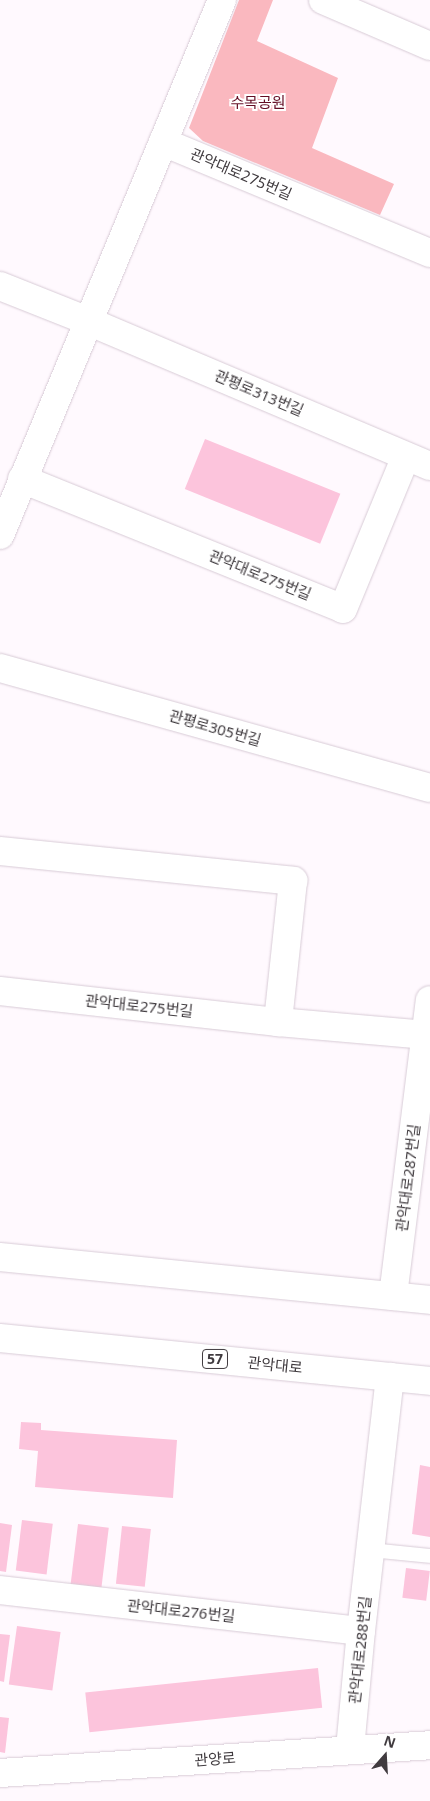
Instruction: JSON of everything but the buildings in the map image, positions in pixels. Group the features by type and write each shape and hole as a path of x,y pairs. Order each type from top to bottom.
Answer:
{"street":[{"path":"0,535 222,0"},
{"path":"323,0 430,46"},
{"name":"관악대로275번길","path":"163,142 430,254"},
{"name":"관평로313번길","path":"0,286 88,321 418,461"},
{"name":"관악대로275번길","path":"22,479 343,609 418,461"},
{"name":"관평로305번길","path":"0,668 430,788"},
{"path":"0,851 293,881 278,1022"},
{"name":"관악대로275번길","path":"0,991 278,1022 426,1035"},
{"name":"관악대로287번길","path":"393,1296 430,1000"},
{"path":"0,1257 430,1300"},
{"name":"관악대로","path":"0,1338 430,1381"},
{"name":"관악대로288번길","path":"350,1749 361,1631 390,1377"},
{"name":"관악대로276번길","path":"0,1590 361,1631"},
{"name":"관양로","path":"0,1774 430,1745"}],"lane":[{"path":"370,1550 430,1556"}],"green space":[{"name":"수목공원","path":"239,0 273,0 257,41 338,78 312,148 394,184 380,215 203,141 189,128"}]}
